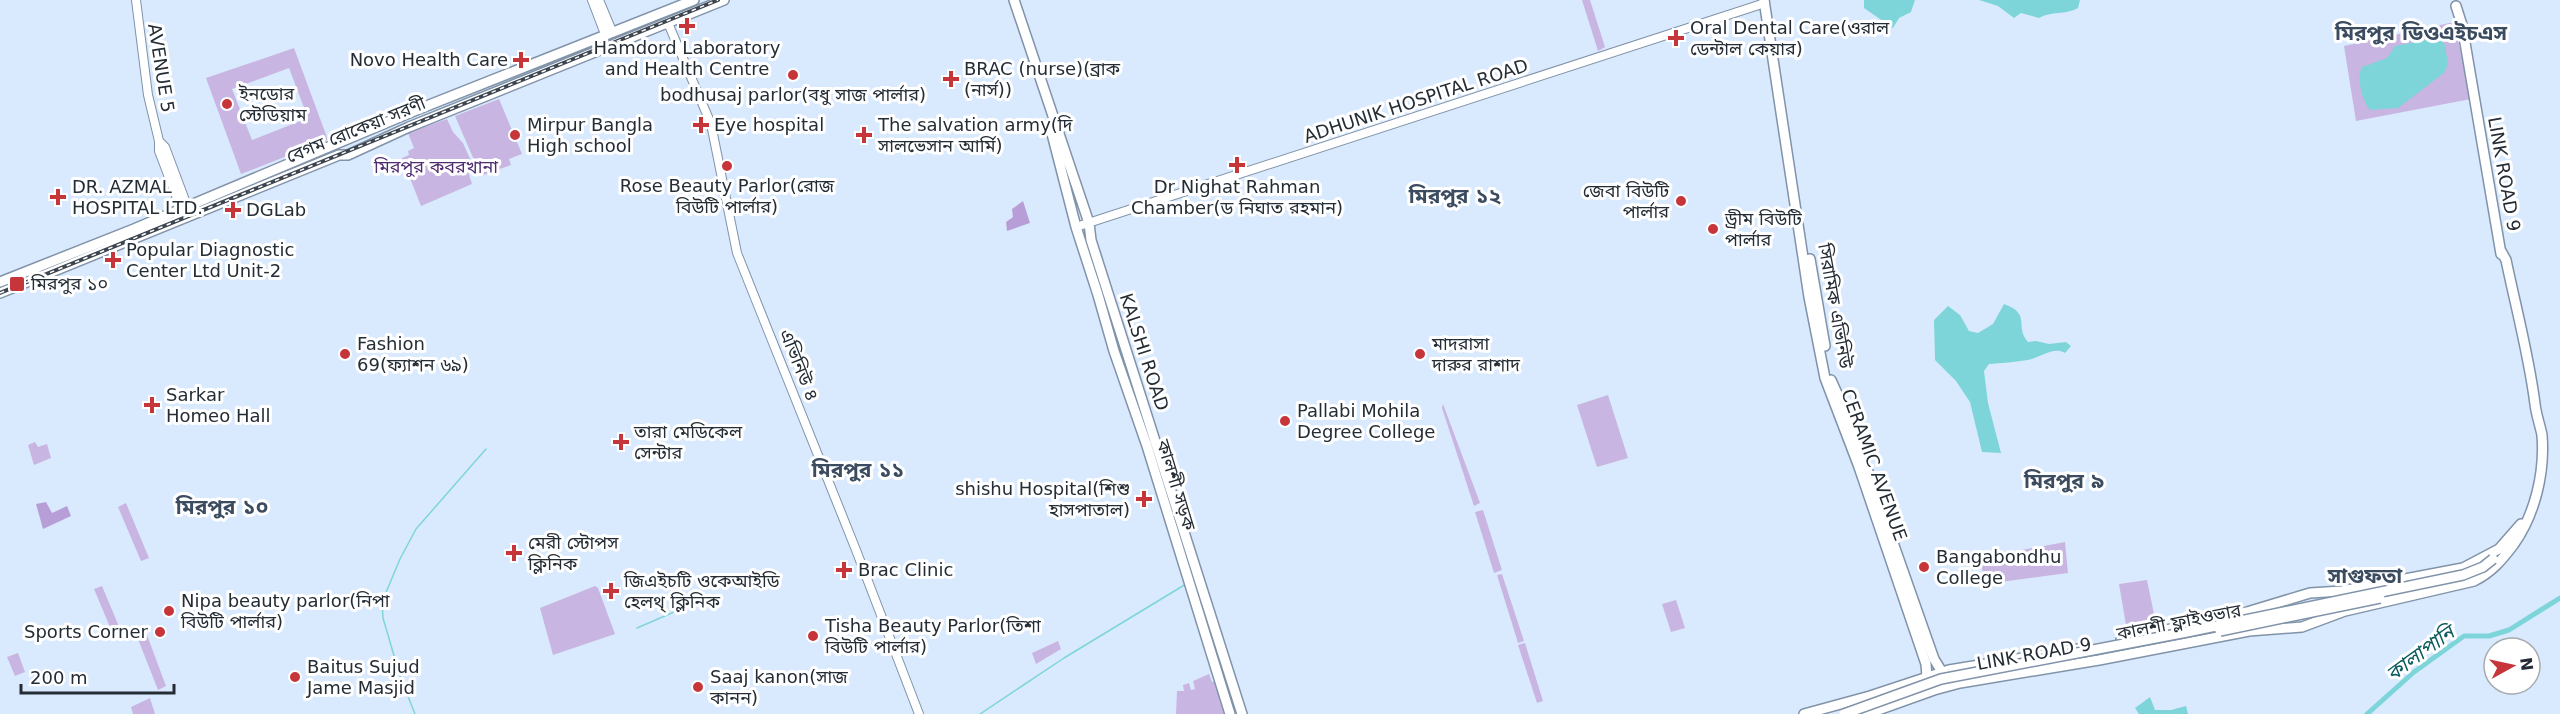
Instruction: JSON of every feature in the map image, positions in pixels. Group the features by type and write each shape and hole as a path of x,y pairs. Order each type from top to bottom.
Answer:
{"main road":[{"name":"বেগম রোকেয়া সরণী","path":"0,293 303,157 608,32 694,0"},
{"name":"বেগম রোকেয়া সরণী","path":"0,282 186,210 339,155 348,155 409,127 724,0"},
{"name":"সিরামিক এভিনিউ","path":"1767,1 1809,297"},
{"name":"সিরামিক এভিনিউ","path":"1767,1 1830,378 1853,429 1934,659 1942,672"},
{"name":"KALSHI ROAD","path":"1012,3 1089,223 1095,251 1242,714"},
{"name":"কালশী সড়ক","path":"1012,3 1114,351 1147,446 1230,714"},
{"name":"LINK ROAD 9","path":"1867,714 1937,689 2248,631 2313,624 2344,611 2474,581 2490,572 2499,555 2529,515 2538,488 2542,438 2535,391 2506,260 2501,251 2474,102 2456,26 2455,3"},
{"name":"CERAMIC AVENUE","path":"1809,297 1826,381 1896,576 1926,664 1927,677"},
{"name":"LINK ROAD 9","path":"1804,714 1870,696 1942,672 2122,640 2247,612 2303,594 2342,591 2463,568 2499,555"},
{"path":"1844,714 1941,679 2187,632 2463,575 2483,567 2499,555"},
{"name":"কালশী ফ্লাইওভার","path":"1855,714 1948,681 2090,657 2366,602 2468,576 2488,567 2499,555"},
{"path":"2303,594 2312,597 2316,603 2317,612 2313,624"},
{"path":"1196,606 1206,622 1236,714"},
{"path":"1885,714 1893,705"}],"street":[{"name":"AVENUE 5","path":"136,0 148,95 162,144 159,151 186,210"},
{"path":"592,0 608,32"},
{"path":"599,0 608,32"},
{"name":"ADHUNIK HOSPITAL ROAD","path":"1076,227 1767,1"},
{"name":"এভিনিউ ৪","path":"668,23 711,124 737,253 919,714"}],"green space":[{"path":"1582,0 1590,0 1605,47 1598,51"},
{"path":"2454,22 2471,99 2356,121 2344,46"},
{"name":"ইনডোর স্টেডিয়াম","path":"294,48 328,140 241,174 206,78","holes":["289,68 308,118 252,140 232,89"]},
{"path":"499,99 522,154 509,159 511,165 481,176 455,116"},
{"name":"মিরপুর কবরখানা","path":"447,119 453,132 463,143 471,161 466,165 472,184 421,206 402,158 409,155 408,151 414,148 408,133"},
{"path":"1608,395 1628,458 1597,467 1577,405"},
{"path":"1443,404 1480,503 1474,506 1442,408"},
{"path":"35,442 38,447 47,444 51,458 34,465 28,445"},
{"path":"126,503 149,558 141,561 118,507"},
{"path":"1483,510 1502,570 1494,573 1475,512"},
{"path":"2065,542 2068,573 1985,584 1980,558"},
{"path":"1502,574 1524,641 1518,643 1497,575"},
{"path":"2147,580 2155,619 2126,625 2119,584"},
{"path":"102,586 123,636 115,639 94,589"},
{"path":"595,586 598,588 615,634 553,655 540,608"},
{"path":"1676,600 1685,628 1671,632 1662,604"},
{"path":"147,635 166,686 158,690 138,639"},
{"path":"1058,641 1061,649 1036,664 1032,653"},
{"path":"1525,643 1543,701 1537,703 1518,645"},
{"path":"18,653 25,672 15,676 7,657"},
{"path":"1209,674 1212,682 1216,681 1226,714 1176,714 1177,691 1184,691 1183,685 1189,683 1191,690 1195,689 1193,681"},
{"path":"150,698 155,714 133,714 131,707"}],"shaded area":[{"path":"1864,0 1915,0 1911,12 1899,18 1893,28 1864,8"},
{"path":"1979,0 2080,0 2078,8 2069,12 2048,14 2039,18 2021,13 2014,18 1998,6"},
{"path":"2441,39 2445,45 2448,64 2444,73 2398,108 2370,110 2361,89 2360,71 2362,67 2387,58 2395,46"},
{"path":"1023,201 1030,223 1007,231 1006,222 1013,217 1012,209"},
{"path":"2004,304 2018,312 2022,331 2028,342 2049,344 2066,342 2071,346 2065,353 2056,351 2028,360 1989,364 1984,371 1988,403 2001,453 1982,452 1970,402 1956,381 1935,360 1934,320 1948,306 1960,315 1969,331 1978,333 1993,324"},
{"path":"46,502 52,513 67,506 71,516 43,529 36,504"},
{"path":"2150,697 2155,710 2171,710 2186,706 2188,714 2139,714 2135,708"}],"waterway":[{"path":"395,659 383,618 382,602 400,559 416,529 486,449"},
{"path":"980,714 1064,658 1186,584"},
{"name":"কালাপানি","path":"2367,714 2414,672 2464,636 2489,636 2509,630 2560,598"},
{"path":"637,628 674,612"},
{"path":"399,674 415,714"}],"railway":[{"path":"0,293 718,0"}],"place":[{"name":"Hamdord Laboratory and Health Centre","path":"687,26"},
{"name":"Oral Dental Care(ওরাল ডেন্টাল কেয়ার)","path":"1676,38"},
{"name":"Novo Health Care","path":"521,60"},
{"name":"bodhusaj parlor(বধু সাজ পার্লার)","path":"793,75"},
{"name":"BRAC (nurse)(ব্রাক (নার্স))","path":"951,79"},
{"name":"ইনডোর স্টেডিয়াম","path":"227,104"},
{"name":"Eye hospital","path":"701,125"},
{"name":"Mirpur Bangla High school","path":"515,135"},
{"name":"The salvation army(দি সালভেসান আর্মি)","path":"864,135"},
{"name":"Dr Nighat Rahman Chamber(ড নিঘাত রহমান)","path":"1237,165"},
{"name":"Rose Beauty Parlor(রোজ বিউটি পার্লার)","path":"727,166"},
{"name":"DR. AZMAL HOSPITAL LTD.","path":"58,197"},
{"name":"জেবা বিউটি পার্লার","path":"1681,201"},
{"name":"DGLab","path":"233,210"},
{"name":"ড্রীম বিউটি পার্লার","path":"1713,229"},
{"name":"Popular Diagnostic Center Ltd Unit-2","path":"113,260"},
{"name":"মিরপুর ১০","path":"17,284"},
{"name":"Fashion 69(ফ্যাশন ৬৯)","path":"345,354"},
{"name":"মাদরাসা দারুর রাশাদ","path":"1420,354"},
{"name":"Sarkar Homeo Hall","path":"152,405"},
{"name":"Pallabi Mohila Degree College","path":"1285,421"},
{"name":"তারা মেডিকেল সেন্টার","path":"621,442"},
{"name":"shishu Hospital(শিশু হাসপাতাল)","path":"1144,499"},
{"name":"মেরী স্টোপস ক্লিনিক","path":"514,553"},
{"name":"Bangabondhu College","path":"1924,567"},
{"name":"Brac Clinic","path":"844,570"},
{"name":"জিএইচটি ওকেআইডি হেলথ্ ক্লিনিক","path":"611,591"},
{"name":"Nipa beauty parlor(নিপা বিউটি পার্লার)","path":"169,611"},
{"name":"Sports Corner","path":"160,632"},
{"name":"Tisha Beauty Parlor(তিশা বিউটি পার্লার)","path":"813,636"},
{"name":"Baitus Sujud Jame Masjid","path":"295,677"},
{"name":"Saaj kanon(সাজ কানন)","path":"698,687"}],"district":[{"name":"মিরপুর ডিওএইচএস","path":"2421,33"},
{"name":"মিরপুর ১২","path":"1455,196"},
{"name":"মিরপুর ১১","path":"858,470"},
{"name":"মিরপুর ৯","path":"2064,481"},
{"name":"মিরপুর ১০","path":"222,507"},
{"name":"সাগুফতা","path":"2365,576"}]}
